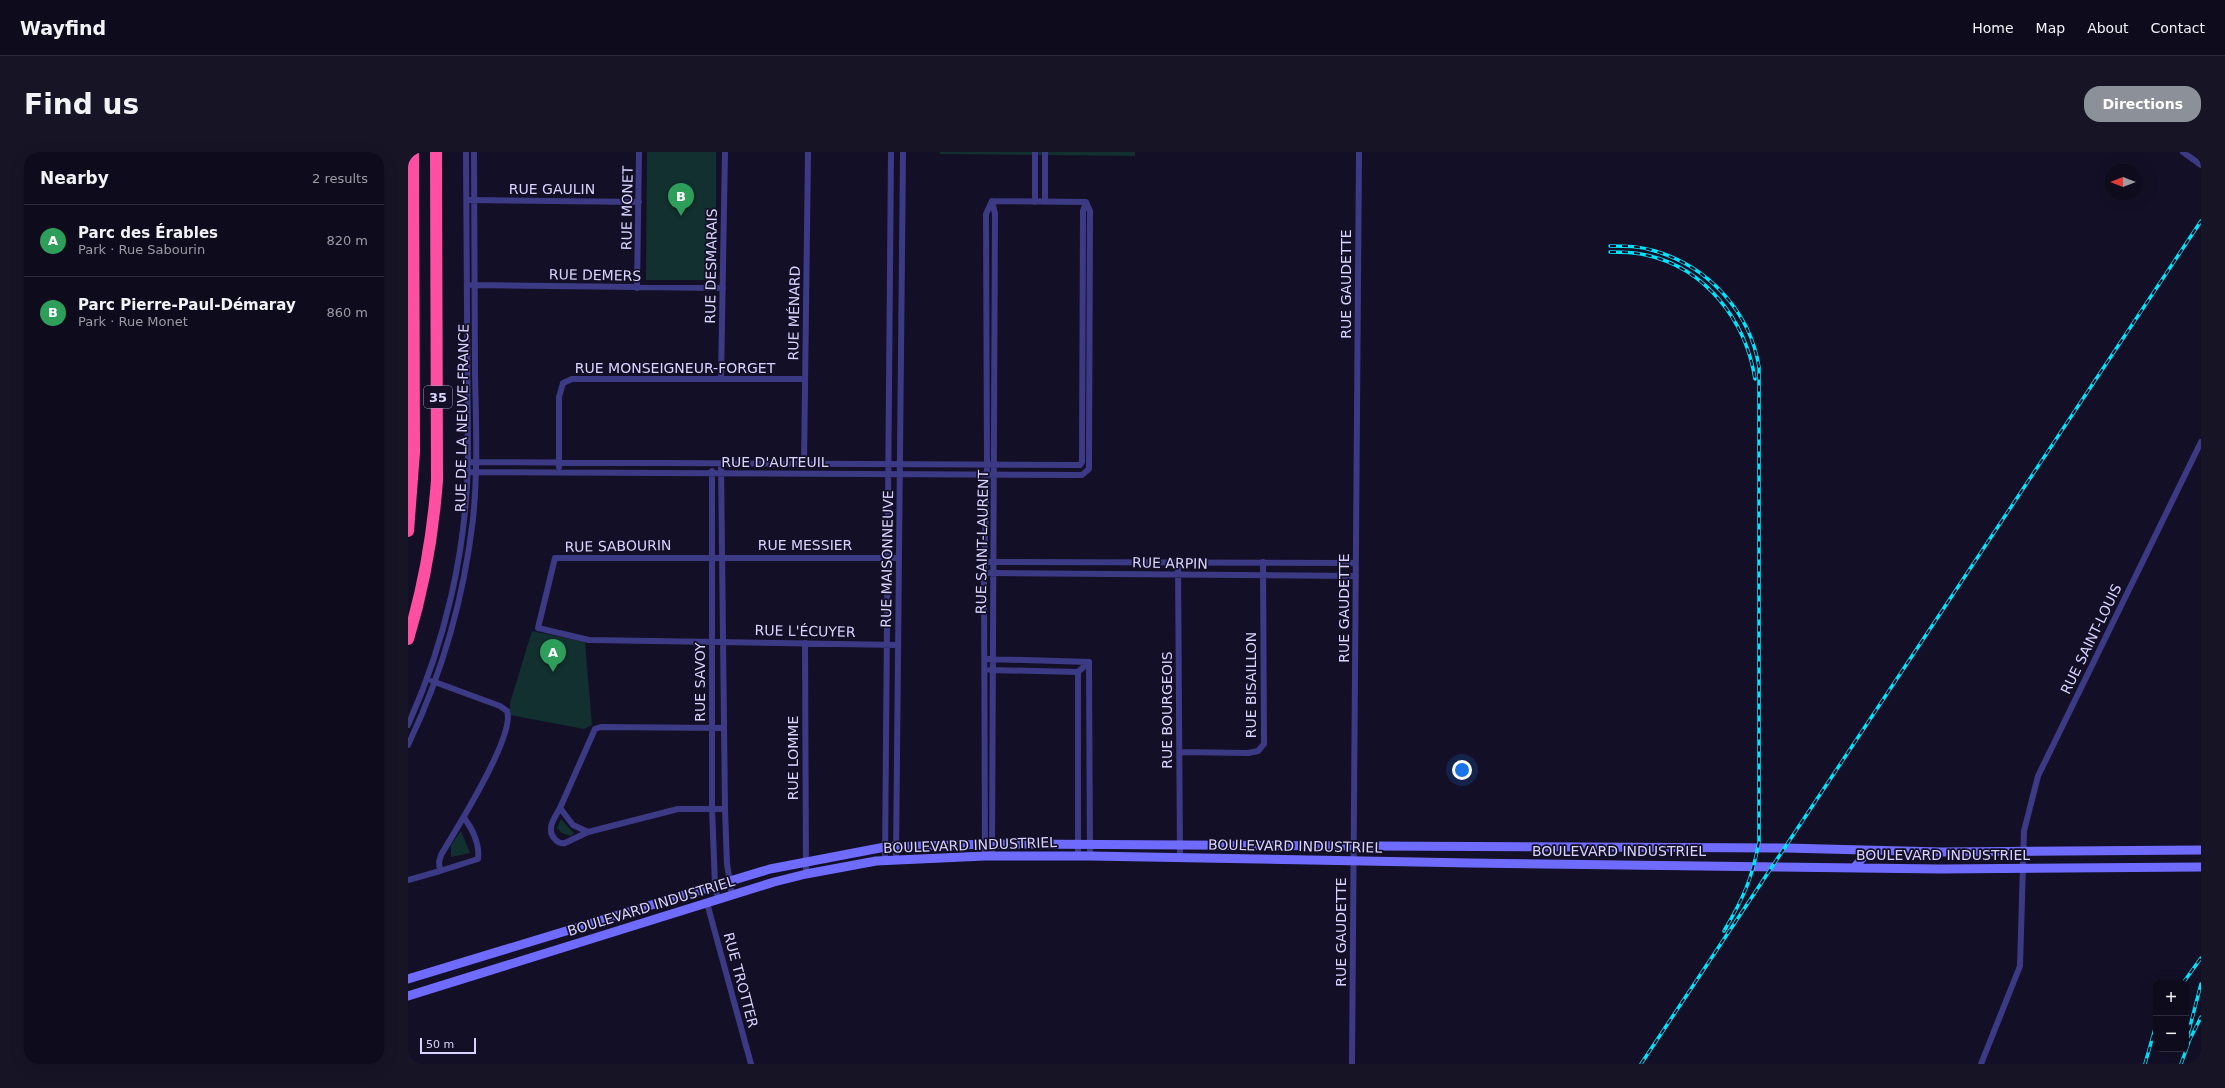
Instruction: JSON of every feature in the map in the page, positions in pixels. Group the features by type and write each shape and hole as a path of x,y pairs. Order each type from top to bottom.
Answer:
{"highway":[{"name":"35","path":"408,531 414,452 412,152"},
{"name":"35","path":"408,639 426,570 436,494 438,430 436,152"}],"street":[{"name":"RUE DE LA NEUVE-FRANCE","path":"408,725 426,679 444,625 456,573 464,521 468,472 466,152"},
{"name":"RUE DE LA NEUVE-FRANCE","path":"408,745 434,682 450,634 464,575 473,517 476,472 474,152"},
{"name":"RUE MONET","path":"638,288 640,152"},
{"name":"RUE DESMARAIS","path":"721,379 725,152"},
{"name":"RUE MÉNARD","path":"804,474 808,152"},
{"name":"RUE MAISONNEUVE","path":"885,860 891,152"},
{"name":"RUE MAISONNEUVE","path":"896,859 903,152"},
{"path":"1034,202 1035,152"},
{"path":"1045,202 1046,152"},
{"name":"RUE GAUDETTE","path":"1352,1064 1359,152"},
{"path":"2184,152 2201,164"},
{"name":"RUE GAULIN","path":"466,200 639,202"},
{"path":"992,201 1086,202"},
{"name":"RUE SAINT-LAURENT","path":"988,856 984,746 984,562 987,474 986,214 992,201"},
{"name":"RUE SAINT-LAURENT","path":"988,844 992,746 993,659 995,214 992,201"},
{"path":"1085,473 1080,465 1082,462 1090,211 1086,202"},
{"path":"1085,473 1086,338 1083,211 1086,202"},
{"path":"891,204 902,204"},
{"name":"RUE DEMERS","path":"466,286 723,288"},
{"path":"890,296 902,295"},
{"path":"987,339 994,339"},
{"name":"RUE MONSEIGNEUR-FORGET","path":"559,473 559,397 563,383 572,378 805,379"},
{"path":"889,382 901,382"},
{"name":"RUE SAINT-LOUIS","path":"1982,1064 2020,966 2024,831 2038,776 2201,442"},
{"name":"RUE D'AUTEUIL","path":"468,462 1080,465"},
{"name":"RUE SAVOY","path":"712,464 712,808 715,885 718,899"},
{"name":"RUE SAVOY","path":"721,464 725,809 729,882 732,895"},
{"name":"RUE D'AUTEUIL","path":"468,472 712,474 1085,473"},
{"name":"RUE MESSIER","path":"712,557 899,558"},
{"name":"RUE SABOURIN","path":"712,557 555,558 538,628 589,640 712,641"},
{"name":"RUE ARPIN","path":"984,562 1356,563"},
{"name":"RUE BOURGEOIS","path":"1178,562 1180,857"},
{"name":"RUE BISAILLON","path":"1180,752 1248,753 1258,751 1264,744 1263,562"},
{"name":"RUE ARPIN","path":"984,573 1356,576"},
{"name":"RUE L'ÉCUYER","path":"712,641 898,645"},
{"name":"RUE LOMME","path":"805,643 806,874"},
{"path":"984,659 1089,662"},
{"path":"984,670 1078,672 1089,662"},
{"path":"1089,662 1090,856"},
{"path":"1078,672 1078,856"},
{"path":"426,679 497,704 505,709 508,714 508,721 503,736 464,818 441,855 439,866 440,871"},
{"path":"724,728 601,727 595,729 550,829 551,835 556,840 565,843 588,832 678,808 725,809"},
{"path":"886,737 897,737"},
{"path":"1078,745 1090,745"},
{"path":"984,746 992,746"},
{"path":"560,808 578,829 588,832"},
{"path":"408,880 478,859 479,852 470,826 464,818"},
{"name":"BOULEVARD INDUSTRIEL","path":"408,979 770,869 806,861 896,846 988,844 1472,846 1786,848 1942,852 2138,852 2201,850"},
{"path":"1470,864 1472,846"},
{"path":"1523,864 1526,847"},
{"path":"1619,865 1622,848"},
{"path":"1854,868 1868,851"},
{"path":"1940,869 1942,852"},
{"path":"2138,852 2138,869"},
{"name":"BOULEVARD INDUSTRIEL","path":"408,996 707,902 806,874 896,859 988,856 1090,856 1470,864 1940,869 2138,869 2201,867"},
{"name":"RUE TROTTER","path":"707,902 751,1064"}],"green space":[{"path":"647,152 716,152 716,280 646,280"},
{"path":"940,152 1135,152 1135,156 940,154"},
{"path":"532,631 585,642 592,725 584,729 510,715 510,703"},
{"path":"561,819 574,833 571,836 562,833 557,828"},
{"path":"461,831 470,853 451,857 451,845"}],"railway":[{"path":"1641,1064 2201,221"},
{"path":"1610,246 1638,247 1655,251 1675,258 1693,268 1709,280 1724,294 1747,328 1759,367 1759,842 1750,878 1724,931"},
{"path":"1610,252 1642,254 1668,262 1687,272 1704,285 1720,300 1743,337 1755,379"},
{"path":"2185,980 2201,958"},
{"path":"2189,1030 2201,984"},
{"path":"2181,1064 2190,1039 2201,1017"},
{"path":"2145,1064 2153,1036"}],"place":[{"name":"Parc Pierre-Paul-Démaray","path":"681,216"},
{"name":"Parc des Érables","path":"553,672"}]}
